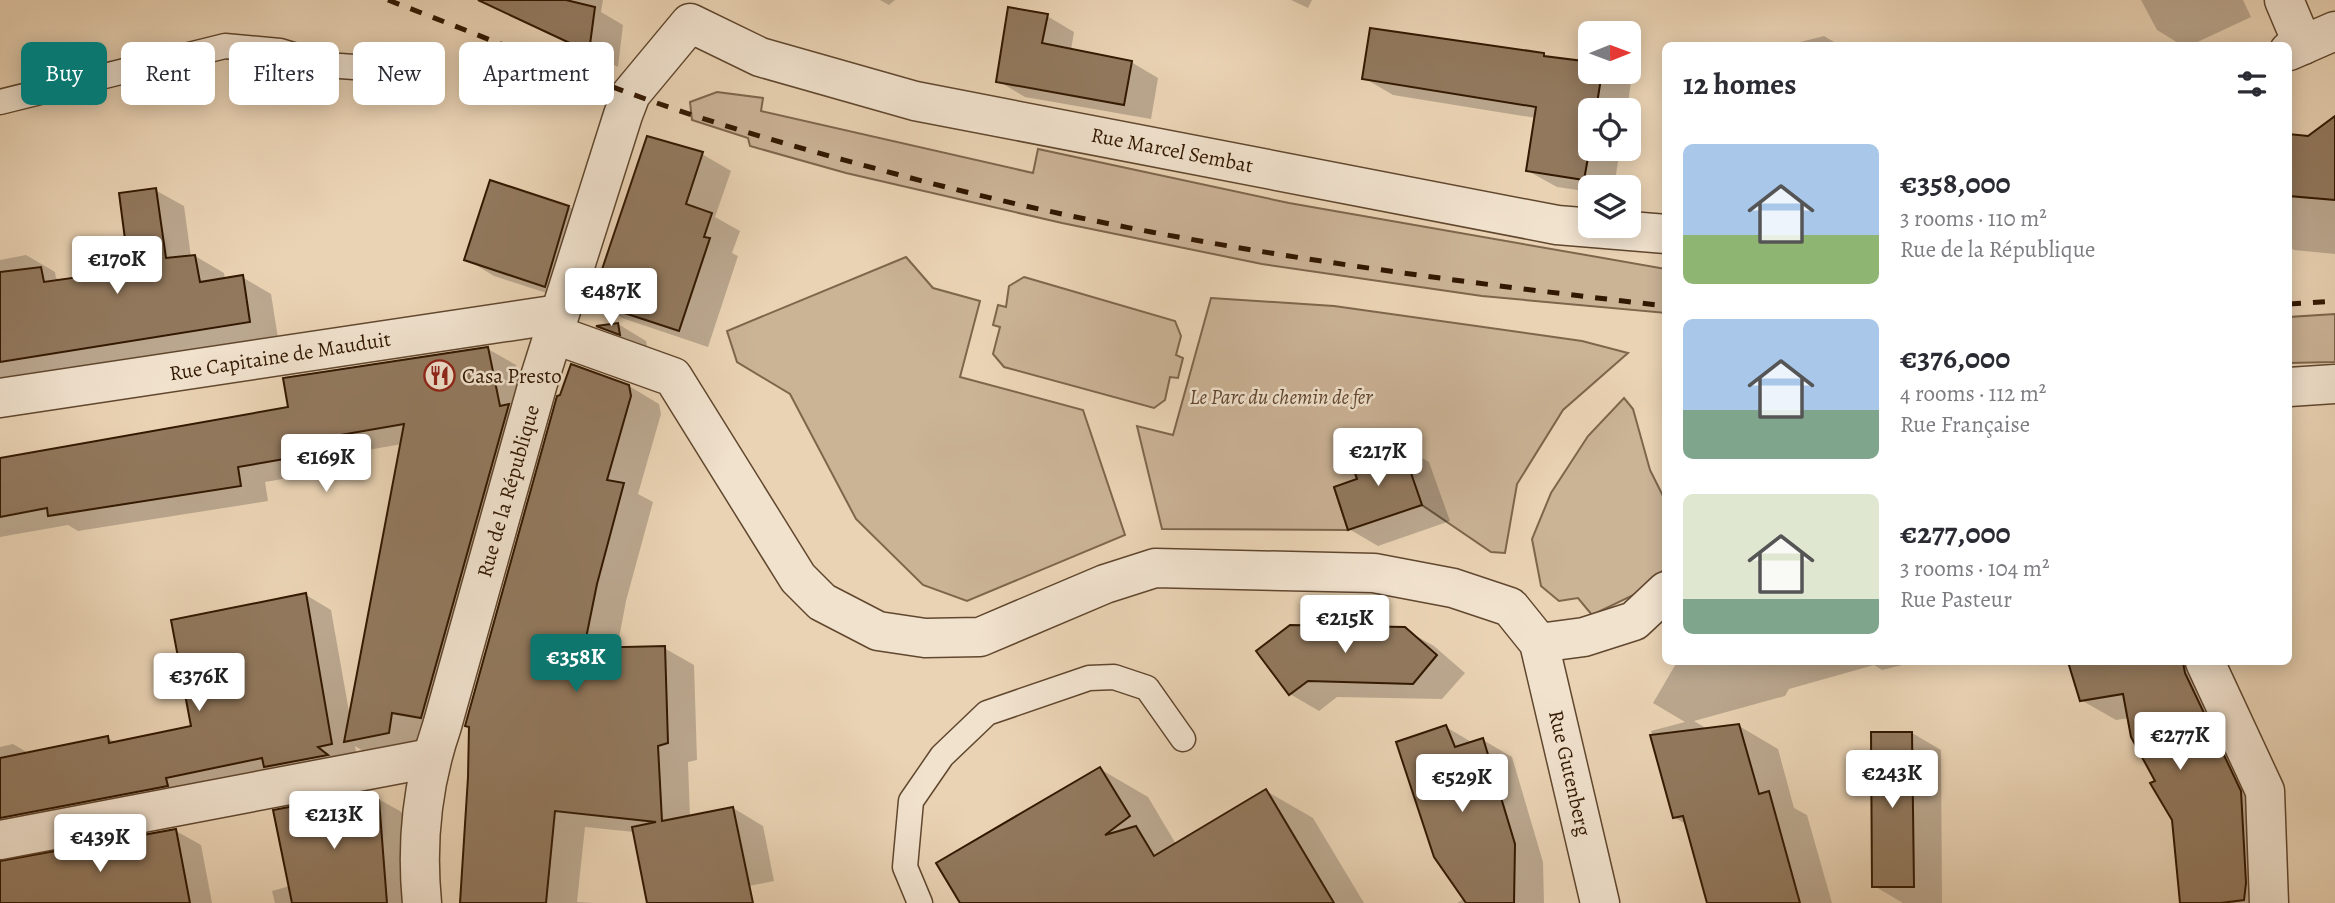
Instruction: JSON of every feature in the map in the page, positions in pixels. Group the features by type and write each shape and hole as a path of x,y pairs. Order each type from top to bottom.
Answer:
{"street":[{"path":"2284,0 2309,42"},
{"name":"Rue Marcel Sembat","path":"684,11 760,57 915,100 1557,225 1662,234"},
{"name":"Rue de la République","path":"422,903 418,865 424,793 431,758 556,324 631,94 684,11"},
{"path":"556,324 673,377 797,578 822,602 878,631 925,638 980,637 1105,584 1155,568 1374,573 1453,588 1510,607 1539,643 1584,638 1634,621 1662,595"},
{"name":"Rue Capitaine de Mauduit","path":"0,398 556,324"},
{"path":"2292,387 2335,384"},
{"name":"Rue Gutenberg","path":"1539,643 1600,903"},
{"path":"2206,665 2265,792 2269,903"},
{"path":"0,840 431,758"}],"lane":[{"path":"0,103 225,46 280,51 326,65 353,67"},
{"path":"920,903 905,867 911,801 942,756 988,713 1089,678 1114,677 1147,688 1183,739"}],"green space":[{"path":"717,92 763,98 761,111 1033,173 1038,149 1289,203 1662,268 1662,313 1482,296 1262,264 1062,223 846,173 750,146 748,138 692,120 690,102"},
{"path":"906,257 933,288 980,301 960,377 1083,410 1125,535 967,601 923,585 856,519 790,394 737,362 727,331"},
{"path":"1024,277 1175,321 1181,336 1176,355 1183,358 1178,378 1170,377 1165,400 1154,408 1004,367 993,354 1000,327 993,325 998,305 1006,307 1009,286"},
{"name":"Le Parc du chemin de fer","path":"1211,298 1334,306 1582,341 1628,353 1563,410 1517,484 1505,553 1491,552 1422,505 1400,444 1351,461 1357,479 1334,487 1348,530 1162,529 1137,426 1173,435"},
{"path":"2335,314 2335,362 2292,363 2292,317"},
{"path":"1624,398 1633,409 1650,470 1662,494 1662,571 1646,589 1592,615 1578,598 1559,601 1541,586 1532,539 1551,493 1588,436"}],"building":[{"path":"478,0 566,0 595,7 590,42 568,42"},
{"path":"1008,7 1048,14 1042,43 1132,61 1124,105 996,82"},
{"path":"1370,28 1578,60 1578,84 1600,84 1598,98 1578,98 1578,161 1587,161 1585,175 1578,175 1578,179 1526,171 1536,107 1362,79"},
{"path":"2335,116 2335,200 2292,196 2292,134 2308,136"},
{"path":"647,136 703,152 686,204 712,213 704,237 710,238 679,331 591,302"},
{"path":"490,180 569,206 545,287 464,260"},
{"path":"156,188 166,258 195,255 200,282 243,275 250,322 0,362 0,272 41,267 44,282 129,270 119,193"},
{"path":"618,323 620,335 596,326"},
{"path":"488,347 500,406 509,404 421,718 392,713 389,733 344,742 404,424 294,443 296,457 238,467 241,486 48,516 47,508 0,517 0,458 288,407 283,378"},
{"path":"571,364 629,385 631,396 607,480 624,483 597,584 584,648 665,646 668,743 658,746 662,821 733,807 753,903 647,903 632,827 656,822 555,811 546,903 460,903 468,777 469,727 465,726 557,396 560,395"},
{"path":"1401,444 1422,505 1348,530 1334,487 1357,479 1351,461"},
{"path":"306,593 332,744 318,747 328,755 264,767 262,758 166,778 168,786 0,818 0,758 108,736 109,743 191,726 171,620"},
{"path":"1290,625 1405,627 1437,655 1413,684 1308,681 1289,695 1256,651"},
{"path":"2069,665 2184,665 2241,791 2246,883 2244,900 2180,903 2172,820 2150,783 2155,781 2131,737 2123,694 2080,701"},
{"path":"1739,724 1759,794 1769,791 1800,903 1707,903 1683,816 1673,818 1650,735"},
{"path":"1446,725 1455,747 1483,738 1515,844 1514,903 1466,903 1434,857 1396,742"},
{"path":"1871,732 1912,732 1914,887 1872,887"},
{"path":"1100,767 1130,816 1105,835 1136,826 1154,856 1266,789 1334,903 960,903 936,863"},
{"path":"369,792 379,800 387,903 292,903 273,810"},
{"path":"176,829 190,903 0,903 0,861"}],"railway":[{"path":"388,0 599,82 695,116 829,156 991,198 1182,238 1278,254 1662,306"},
{"path":"2292,304 2335,301"}],"place":[{"name":"Casa Presto","path":"439,376"}]}
